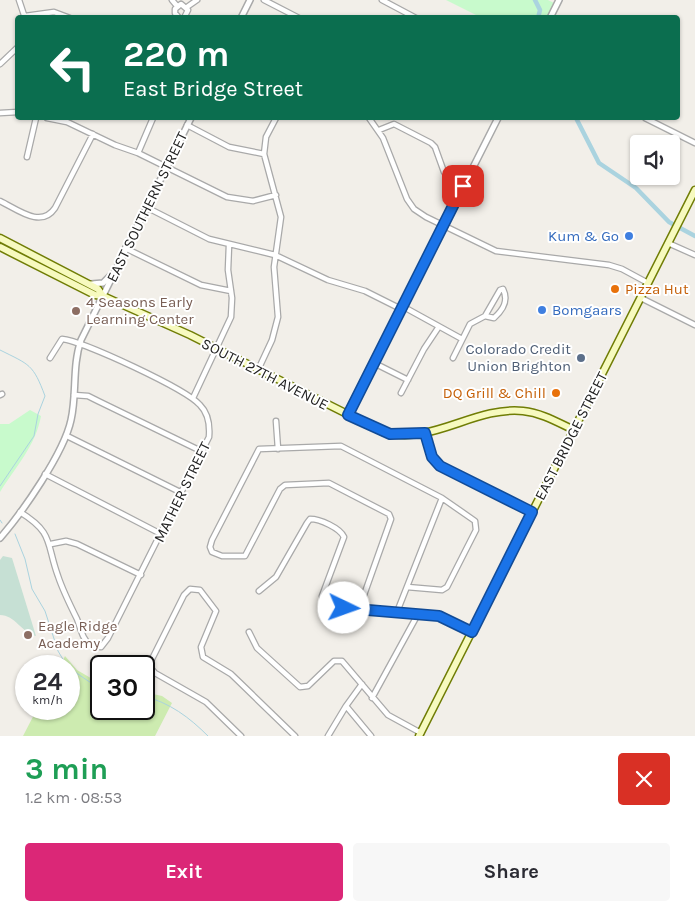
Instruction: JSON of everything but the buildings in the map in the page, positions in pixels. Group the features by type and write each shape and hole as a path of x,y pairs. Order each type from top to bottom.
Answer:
{"main road":[{"name":"EAST BRIDGE STREET","path":"420,734 695,190"},
{"name":"SOUTH 27TH AVENUE","path":"0,238 98,289 103,296"},
{"name":"SOUTH 27TH AVENUE","path":"0,247 95,295 103,296 390,434 425,433 492,413 510,410 540,414 574,430"}],"street":[{"path":"19,0 24,15"},
{"path":"172,0 177,6"},
{"path":"187,7 197,0"},
{"path":"242,15 250,0"},
{"path":"264,0 293,15"},
{"path":"382,0 410,15"},
{"path":"552,15 559,0"},
{"path":"177,6 182,4 187,7"},
{"path":"176,15 177,6"},
{"path":"186,15 187,7"},
{"path":"37,15 54,12 62,15"},
{"path":"0,64 15,52"},
{"path":"0,113 15,112"},
{"path":"27,157 36,120"},
{"path":"57,120 67,122 138,153 221,194 236,199 252,201 276,195"},
{"path":"138,153 152,120"},
{"name":"EAST SOUTHERN STREET","path":"0,538 20,512 67,436 71,420 80,345 190,120"},
{"path":"258,370 272,340 277,323 278,303 274,268 281,223 276,195 264,154 266,137 274,120"},
{"path":"371,120 379,130 407,200 420,213 496,251 609,265 620,268 648,283"},
{"path":"348,415 496,120"},
{"path":"648,120 695,143"},
{"path":"379,130 394,124 431,143 435,147 444,172 463,186"},
{"path":"187,125 229,147 264,154"},
{"path":"0,201 34,218 46,220 55,208 93,134"},
{"path":"146,207 209,239 275,254 328,280 365,291 462,339"},
{"path":"668,243 695,256"},
{"path":"50,358 62,339 108,355 193,398 231,318 231,291 228,270 229,245"},
{"path":"126,248 201,285 231,291"},
{"path":"88,284 103,283 116,269"},
{"path":"452,358 472,321 486,316 494,318 503,310 505,305 503,289 500,290 486,316"},
{"path":"640,298 695,325"},
{"path":"401,392 424,348 438,328"},
{"path":"374,363 408,380"},
{"path":"74,394 88,396 203,452"},
{"name":"MATHER STREET","path":"50,544 57,575 82,635 89,644 99,647 108,638 141,575 209,437 209,422 204,409 193,398"},
{"path":"276,421 278,448"},
{"path":"425,433 432,457 440,466 532,512"},
{"path":"67,436 182,493"},
{"path":"358,609 391,519 389,514 330,483 285,485 281,487 246,556 217,555 211,550 214,535 256,454 261,449 339,445 442,498 474,521 476,530 446,589 407,587"},
{"path":"44,474 161,534"},
{"path":"398,612 442,498"},
{"path":"20,512 37,524 50,544 66,541 77,544 141,575"},
{"path":"259,592 276,577 310,519 316,519 340,531 344,537 322,596 324,602 330,608 439,616 472,632"},
{"path":"241,736 210,705 155,673 150,668 150,663 171,620 184,595 190,589 200,590 216,611 201,647 203,657 231,674 295,736"},
{"path":"372,698 418,614"},
{"path":"249,632 257,648 296,685 307,686 333,662 339,660 345,663 388,715 420,734"},
{"path":"328,736 362,684"},
{"path":"346,706 371,736"}],"green space":[{"path":"446,0 548,0 556,4 551,15 476,15"},
{"path":"30,410 41,416 35,437 0,492 0,424 9,424"},
{"path":"3,556 12,558 36,636 10,618 0,615 0,560"},
{"path":"80,672 90,678 90,720 155,720 155,694 162,696 172,703 155,736 23,736 31,720 80,720"}],"waterway":[{"path":"535,0 540,10 539,15"},
{"path":"577,120 599,163 636,188 669,222 695,236"},
{"path":"0,350 18,359 33,371 45,396 38,414 34,436 0,486"},
{"path":"15,534 25,559 32,589 45,611 60,655"},
{"path":"80,675 90,682"},
{"path":"155,700 179,712 208,736"}],"place":[{"name":"Kum & Go","path":"629,236"},
{"name":"Pizza Hut","path":"615,289"},
{"name":"Bomgaars","path":"542,310"},
{"name":"4 Seasons Early Learning Center","path":"76,311"},
{"name":"Colorado Credit Union Brighton","path":"581,358"},
{"name":"DQ Grill & Chill","path":"556,393"},
{"name":"Eagle Ridge Academy","path":"28,635"}],"route":[{"path":"344,608 439,616 472,632 532,512 440,466 434,461 430,453 425,433 414,435 390,434 348,415 463,186"}]}
